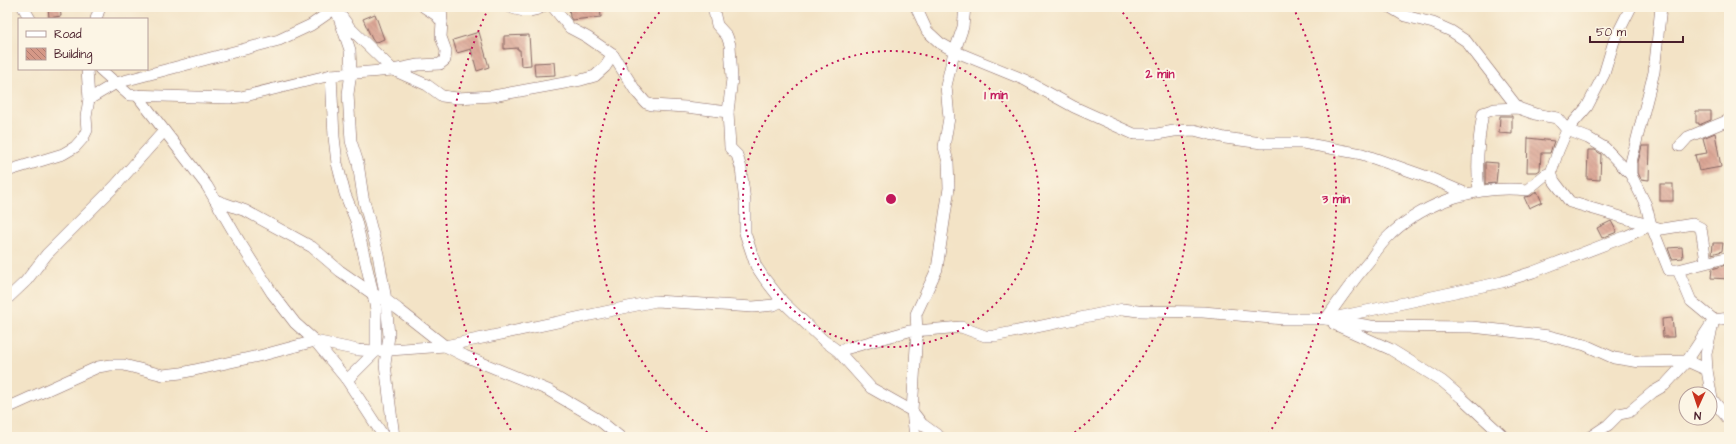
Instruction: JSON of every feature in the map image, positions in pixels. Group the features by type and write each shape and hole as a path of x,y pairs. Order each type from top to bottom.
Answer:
{"street":[{"path":"23,7 29,18"},
{"path":"96,18 100,7"},
{"path":"424,7 436,15 442,22"},
{"path":"101,70 129,95 229,98 240,97 332,75 393,70 418,65 440,64 445,60 446,50 441,38 442,22 440,7"},
{"path":"510,7 516,10 535,10 542,7"},
{"path":"553,7 570,28 587,37 613,55 635,90 646,103 652,106 686,107 728,112"},
{"path":"713,7 717,25 727,36 730,45 732,79 728,112 730,148 737,155 741,168 745,202 744,226 756,266 782,301 823,340 838,351 872,388 912,411 922,424 940,437"},
{"path":"916,7 927,31 940,43 954,51 1025,80 1074,107 1134,134 1157,134 1194,130 1225,138 1262,143 1303,143 1348,151 1362,154 1424,176 1465,194"},
{"path":"915,437 912,411 917,331 916,314 937,269 949,188 948,162 944,147 950,118 946,86 954,51 963,27 965,7"},
{"path":"1390,7 1405,16 1433,23 1451,31 1466,41 1518,108"},
{"path":"1631,7 1614,41 1604,74 1587,107 1567,130 1551,173 1554,181 1570,202 1662,229 1693,224 1698,225 1701,228 1706,262"},
{"path":"1631,175 1631,162 1654,72 1661,7"},
{"path":"336,8 350,28 393,70 427,85 442,96 457,98 493,96 568,83 595,76 605,67 613,55"},
{"path":"336,8 350,50 351,73 348,94 351,141 358,163 363,197 369,226 378,254 386,300 389,336 385,364 394,437"},
{"path":"89,99 116,83 279,40 304,29 336,8"},
{"path":"7,172 63,154 75,147 83,138 87,130 86,117 89,99 87,70"},
{"path":"332,75 334,138 337,163 345,194 356,221 376,309 376,351 347,380"},
{"path":"137,95 207,186 239,241 272,293 294,323 315,341 347,380 384,437"},
{"path":"1479,192 1477,173 1478,143 1483,113 1495,109 1518,108 1536,114 1557,118 1567,130 1588,138 1605,148 1631,175 1646,205 1650,225 1669,270 1678,270 1729,257"},
{"path":"1680,146 1688,137 1729,120"},
{"path":"7,299 26,281 47,254 115,186 164,131"},
{"path":"1326,319 1347,288 1390,234 1409,219 1436,205 1465,194 1500,188 1527,190 1545,175 1551,173"},
{"path":"215,200 246,211 312,247 340,271 373,294 386,300 445,346 465,356 548,390 599,420 620,437"},
{"path":"1326,319 1502,282 1533,272 1627,236 1650,225"},
{"path":"1678,270 1691,301 1714,320 1729,318"},
{"path":"7,408 98,367 110,365 124,366 163,375 181,373 263,355 315,341 358,350 376,351 445,346 656,300 753,307 774,305 782,301"},
{"path":"838,351 892,336 917,331 961,327 985,336 994,336 1122,309 1138,312 1203,312 1284,319 1326,319 1371,326 1472,327 1549,336 1585,344 1614,358 1640,362 1687,361 1707,370"},
{"path":"1326,319 1358,336 1390,349 1442,381 1504,437"},
{"path":"1590,437 1608,425 1619,414 1629,412 1653,392 1665,386 1687,361 1714,320"},
{"path":"1714,320 1706,354 1707,370 1712,399 1729,420"}],"building":[{"path":"48,7 60,7 61,16 49,18"},
{"path":"569,7 600,7 601,17 572,20 570,17"},
{"path":"375,14 384,39 375,43 363,19"},
{"path":"479,32 489,67 477,71 471,49 457,53 453,40"},
{"path":"529,35 531,65 521,66 520,50 518,50 518,48 504,49 504,36"},
{"path":"554,62 555,75 535,76 534,63"},
{"path":"1696,111 1711,111 1711,120 1699,125 1699,123 1696,123"},
{"path":"1500,116 1512,116 1512,134 1499,133"},
{"path":"1715,133 1721,167 1699,171 1695,155 1707,153 1703,138"},
{"path":"1528,138 1554,141 1550,153 1541,153 1540,170 1537,172 1527,172"},
{"path":"1642,146 1650,146 1649,180 1641,179 1638,173 1638,162"},
{"path":"1588,150 1595,150 1601,154 1600,180 1587,179"},
{"path":"1485,162 1498,163 1496,183 1485,184"},
{"path":"1660,184 1673,184 1673,201 1660,201"},
{"path":"1537,191 1542,202 1529,208 1524,197 1531,196"},
{"path":"1611,221 1617,232 1602,238 1597,228"},
{"path":"1713,243 1723,243 1722,251 1712,254"},
{"path":"1682,247 1683,258 1672,259 1668,248"},
{"path":"1729,264 1729,279 1711,278 1712,269"},
{"path":"1672,318 1674,337 1663,337 1662,319"}]}
